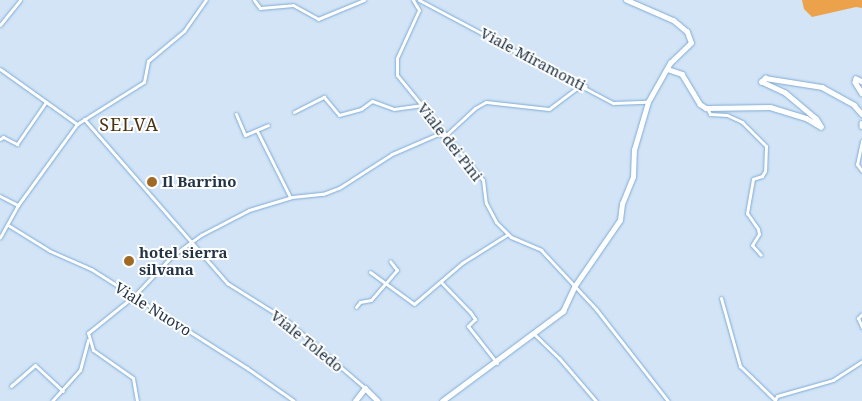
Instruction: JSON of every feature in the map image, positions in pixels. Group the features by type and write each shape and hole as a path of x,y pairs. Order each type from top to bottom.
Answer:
{"street":[{"path":"0,25 20,0"},
{"path":"0,237 18,205 77,124 144,82 148,61 184,31 206,0"},
{"path":"254,0 260,8 293,6 318,18 364,0"},
{"name":"Viale dei Pini","path":"413,0 419,10 395,67 397,75 482,180 486,202 496,222 508,234 541,250 609,325 636,363 668,401"},
{"name":"Viale Miramonti","path":"419,0 619,105 648,102"},
{"path":"442,401 464,382 497,363 533,332 563,311 574,287 620,220 622,204 633,177 634,150 648,102 675,57 691,43 687,32 674,21 626,0"},
{"path":"0,69 77,124"},
{"path":"667,69 682,74 700,104 710,114 727,115 747,124 766,146 764,171 762,176 753,179 747,213 758,229 759,234 752,245 761,255"},
{"path":"706,108 770,107 806,118 821,127 816,119 786,93 761,82 765,78 816,84 847,100 862,114"},
{"path":"862,82 856,79 855,82 862,93"},
{"path":"52,401 80,370 88,333 134,296 172,256 191,241 250,210 290,197 323,194 339,188 392,154 438,134 446,136 479,105 490,102 549,109 576,89 586,86"},
{"path":"294,112 324,97 339,115 361,108 372,101 394,109 421,105"},
{"path":"0,139 3,137 17,144 46,102"},
{"path":"236,114 245,135 268,125"},
{"name":"Viale Toledo","path":"84,118 227,283 286,320 378,401"},
{"path":"257,131 290,197"},
{"path":"862,141 857,164 862,170"},
{"path":"0,196 18,205"},
{"name":"Viale Nuovo","path":"8,225 134,296 294,401"},
{"path":"370,272 414,304 462,263 508,234"},
{"path":"356,307 360,302 371,300 397,270 390,261"},
{"path":"441,282 475,319 468,326 497,363"},
{"path":"721,298 740,366 775,401 777,396 832,380 862,361"},
{"path":"862,314 858,318 862,327"},
{"path":"533,332 559,358 596,401"},
{"path":"88,340 93,350 133,378 137,401"},
{"path":"11,386 35,365 62,391"},
{"path":"355,401 365,388"}],"shaded area":[{"path":"802,0 862,0 862,8 856,7 812,17 804,9"}],"place":[{"name":"Il Barrino","path":"152,182"},
{"name":"hotel sierra silvana","path":"129,261"}],"district":[{"name":"SELVA","path":"129,124"}]}
